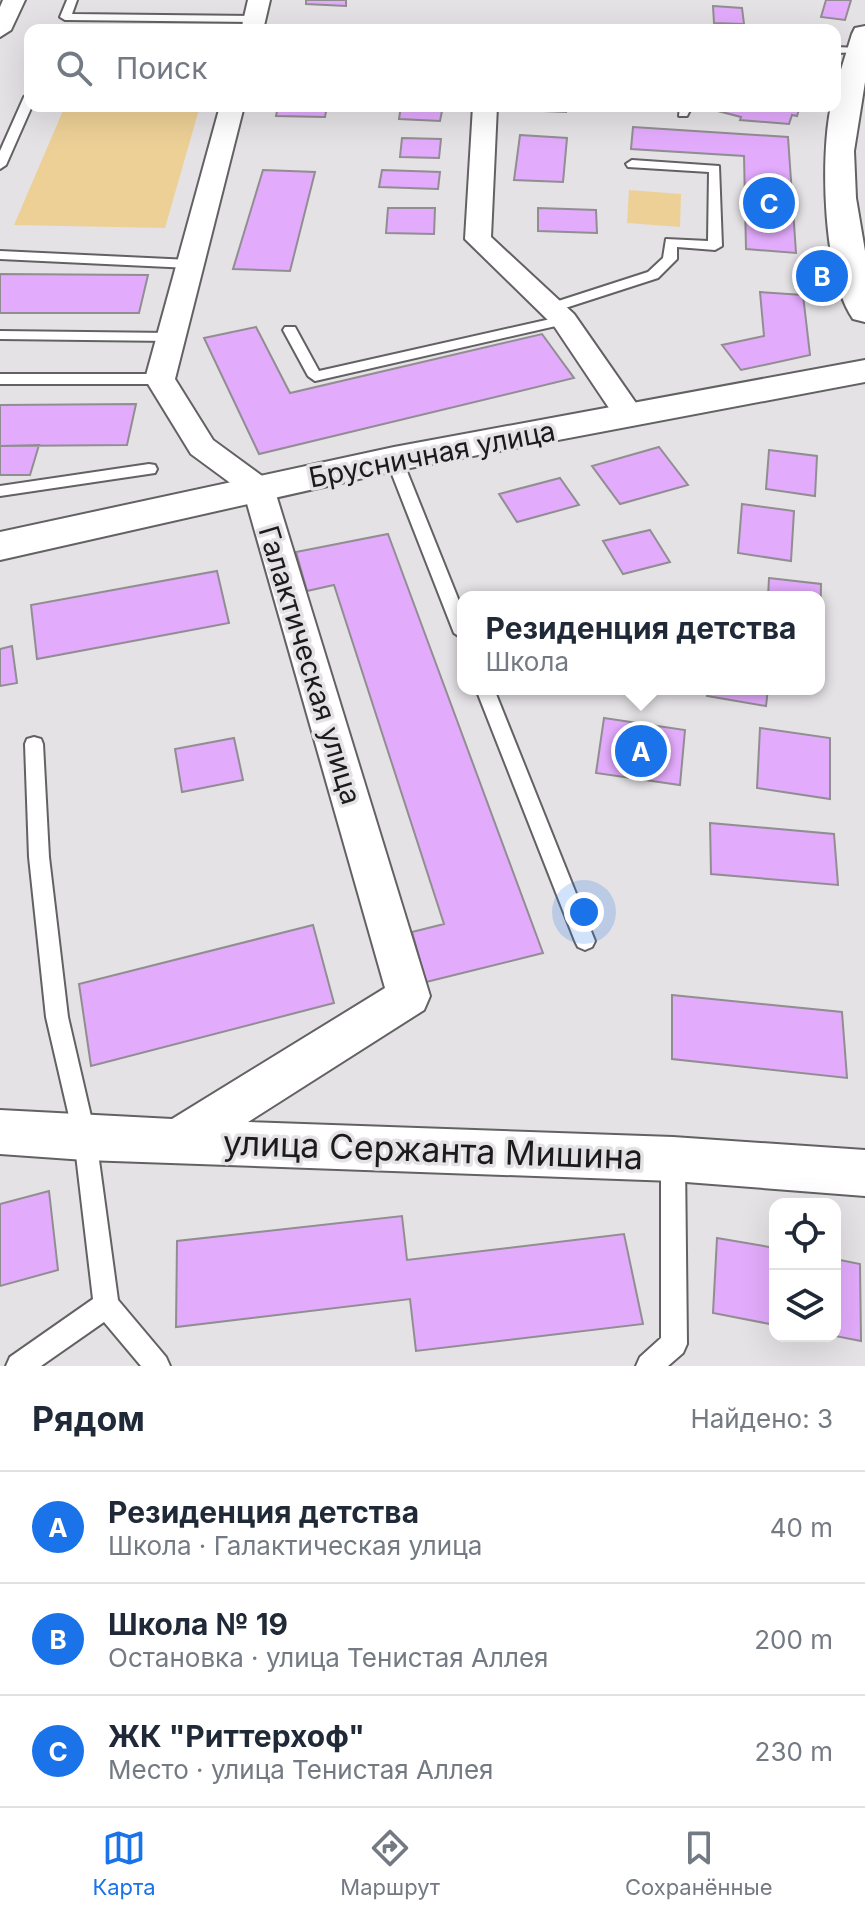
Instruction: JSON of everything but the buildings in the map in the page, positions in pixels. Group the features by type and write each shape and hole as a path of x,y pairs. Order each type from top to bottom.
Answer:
{"street":[{"path":"0,30 14,0"},
{"path":"853,45 841,131 840,170 844,220 865,312"},
{"path":"160,379 230,112"},
{"path":"485,112 478,239 557,314 630,416"},
{"name":"Брусничная улица","path":"0,546 394,459 865,371"},
{"name":"Галактическая улица","path":"160,379 202,447 258,488 409,996 179,1140"},
{"name":"улица Сержанта Мишина","path":"0,1132 85,1138 673,1159 865,1173"}],"lane":[{"path":"62,24 72,0"},
{"path":"65,17 255,16"},
{"path":"0,165 24,111"},
{"path":"290,330 315,376 557,314 653,275 670,259 671,242 715,246 715,169 632,164"},
{"path":"0,255 190,264"},
{"path":"0,335 171,337"},
{"path":"0,379 160,379"},
{"path":"394,459 457,618"},
{"path":"0,491 149,469"},
{"path":"487,695 585,941"},
{"path":"34,744 39,857 57,1017 85,1138 106,1305 157,1366"},
{"path":"649,1366 674,1344 673,1159"},
{"path":"19,1366 106,1305"}],"shaded area":[{"path":"62,112 198,112 165,228 14,225"},
{"path":"629,190 681,194 680,227 627,223"}],"place":[{"name":"ЖК \"Риттерхоф\"","path":"769,203"},
{"name":"Школа № 19","path":"822,276"},
{"name":"Резиденция детства","path":"641,751"}]}
